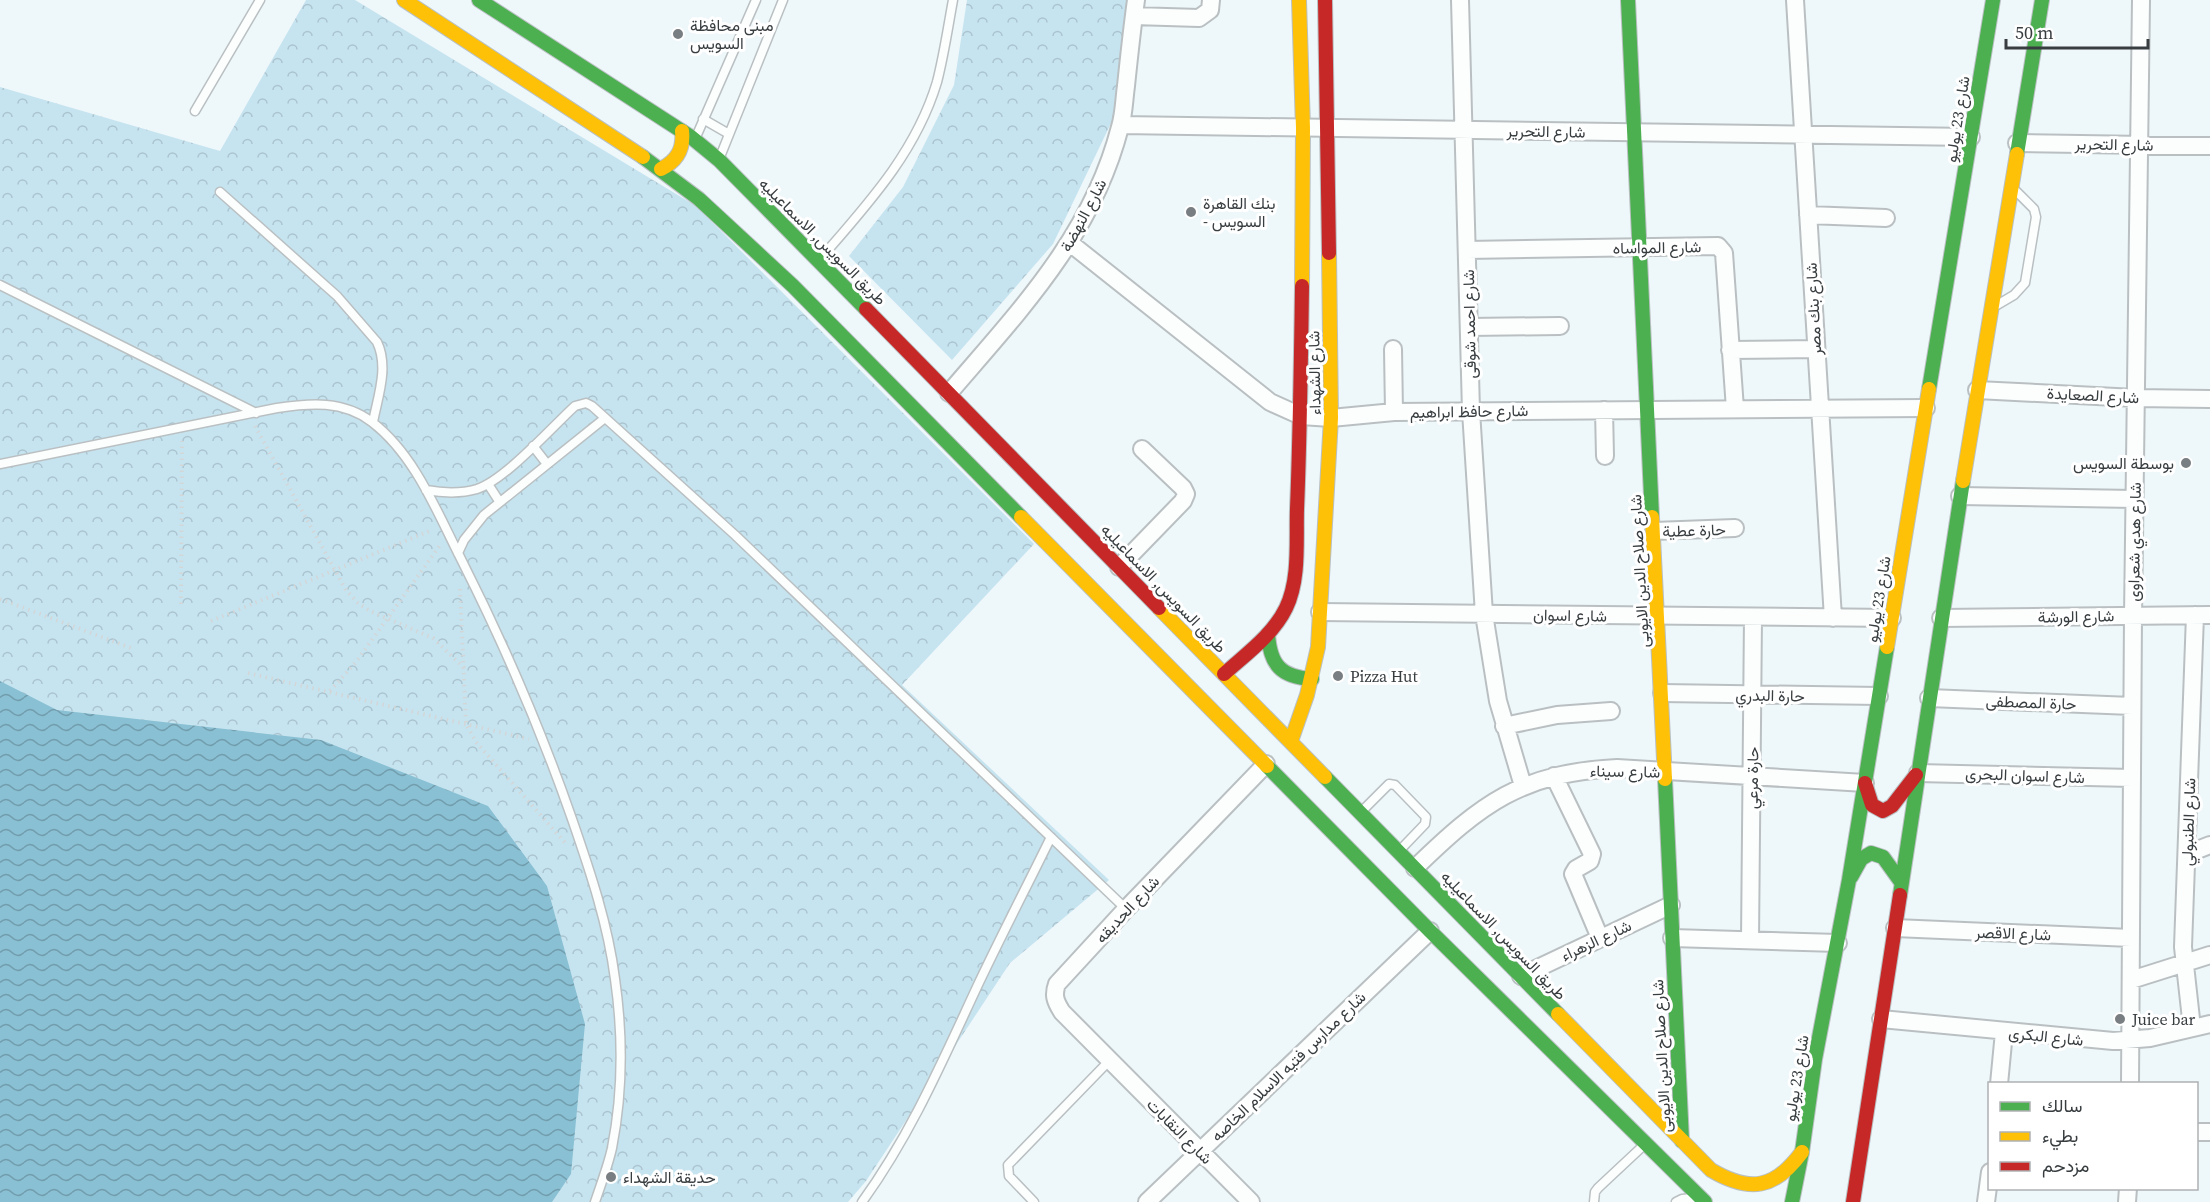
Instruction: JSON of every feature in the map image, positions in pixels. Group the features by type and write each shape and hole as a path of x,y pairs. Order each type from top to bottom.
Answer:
{"main road":[{"path":"405,0 661,169 699,199 801,294 1430,931 1647,1143 1704,1202"},
{"name":"طريق السويس, الاسماعيليه","path":"479,0 682,131 722,163 1726,1187 1767,1183 1783,1175 1794,1165 1802,1152"},
{"name":"شارع الشهداء","path":"1224,674 1268,634 1287,607 1295,576 1301,416 1303,128 1299,0"},
{"name":"شارع الشهداء","path":"1291,741 1303,711 1318,647 1331,418 1324,0"},
{"name":"شارع صلاح الدين الايوبى","path":"1628,0 1682,1141"},
{"name":"شارع 23 يوليو","path":"1792,1202 1802,1152 1815,1059 1839,943 1993,0"},
{"path":"1853,1202 1960,496 2042,0"},
{"path":"661,169 677,159 683,141 682,131"},
{"path":"699,199 707,177 722,163"},
{"path":"1268,634 1268,649 1274,662 1284,673 1298,679 1312,679"},
{"path":"1865,783 1870,804 1883,812 1892,806 1918,772"},
{"path":"1849,880 1861,859 1871,852 1883,857 1901,882"}],"street":[{"path":"1135,8 1199,18 1210,10 1211,0"},
{"name":"شارع احمد شوقى","path":"1460,0 1471,411 1484,614 1493,676 1504,726 1519,768 1522,786"},
{"name":"شارع بنك مصر","path":"1795,0 1833,618"},
{"name":"شارع هدي شعراوى","path":"2130,1082 2134,499 2141,0"},
{"name":"شارع النهضة","path":"949,393 1047,278 1070,243 1095,196 1108,166 1121,125 1135,8"},
{"name":"شارع التحرير","path":"1121,125 1971,137"},
{"name":"شارع التحرير","path":"2017,143 2210,146"},
{"path":"1808,215 1886,218"},
{"name":"شارع حافظ ابراهيم","path":"1070,243 1270,402 1301,416 1331,418 1394,412 1471,411 1926,408"},
{"name":"شارع المواساه","path":"1467,250 1713,245 1721,249 1724,254 1735,409"},
{"path":"1469,327 1560,326"},
{"path":"1393,349 1394,412"},
{"path":"1730,350 1816,349"},
{"name":"شارع الصعايدة","path":"1977,390 2136,398 2210,399"},
{"path":"1604,410 1605,456"},
{"path":"1119,567 1186,494 1183,488 1142,449"},
{"path":"1960,496 2134,499"},
{"name":"حارة عطية","path":"1654,531 1734,528"},
{"name":"شارع اسوان","path":"1320,612 1892,618"},
{"name":"شارع الورشة","path":"1941,618 2203,615"},
{"name":"شارع الطنبولي","path":"2192,1028 2184,963 2187,854 2203,615"},
{"name":"حارة مرعي","path":"1750,940 1753,617"},
{"name":"حارة البدري","path":"1662,693 1879,696"},
{"name":"حارة المصطفى","path":"1929,698 2132,706"},
{"path":"1504,726 1557,715 1611,711"},
{"name":"شارع الحديقه","path":"1110,1060 1062,1012 1054,993 1057,984 1266,764"},
{"name":"شارع سيناء","path":"1415,868 1476,812 1522,786 1554,776 1617,768 1865,783"},
{"name":"شارع اسوان البحرى","path":"1918,772 2132,778"},
{"path":"1554,776 1591,850 1590,861 1576,869 1574,874 1600,938"},
{"path":"2187,854 2210,845"},
{"name":"شارع الزهراء","path":"1521,976 1671,905"},
{"name":"شارع الاقصر","path":"1895,928 2132,938"},
{"name":"شارع مدارس فتيه الاسلام الخاصه","path":"1147,1202 1430,931"},
{"path":"1672,938 1839,943"},
{"path":"2131,980 2210,955"},
{"name":"شارع البكرى","path":"1881,1019 2004,1032 2131,1041 2210,1024"},
{"path":"1999,1082 2004,1032"},
{"name":"شارع النقابات","path":"1110,1060 1251,1202"},
{"path":"1986,1202 1988,1182"}],"lane":[{"path":"195,111 260,0"},
{"path":"695,141 756,0"},
{"path":"722,163 729,134 783,0"},
{"path":"819,260 873,198 900,162 921,123 937,82 953,0"},
{"path":"703,119 729,134"},
{"path":"1990,311 2020,290 2028,276 2036,213 2010,185"},
{"path":"220,192 337,296 376,342 383,367 373,422"},
{"path":"0,285 253,414"},
{"path":"426,490 444,493 463,492 488,484 506,471 575,406 581,403 592,406 735,535 1126,909"},
{"path":"0,464 298,405 340,405 357,412 373,422 399,450 426,490 493,622 544,742 588,865 606,926 615,978 621,1035 620,1091 612,1149 595,1202"},
{"path":"458,553 471,530 499,501 605,418"},
{"path":"533,446 547,464"},
{"path":"488,484 499,501"},
{"path":"1360,812 1392,783 1425,814 1425,824 1398,851"},
{"path":"862,1202 903,1140 925,1099 1051,837"},
{"path":"1034,1202 1009,1176 1008,1165 1110,1060"},
{"path":"1594,1202 1598,1188 1647,1143"},
{"path":"1676,1202 1691,1198 1704,1202"}],"path":[{"path":"253,414 346,590 358,603 370,611 433,638 465,668"},
{"path":"181,604 182,428"},
{"path":"211,621 444,525"},
{"path":"330,691 356,662 448,534"},
{"path":"460,587 466,724 476,742 495,764 560,838 588,865"},
{"path":"0,599 131,648"},
{"path":"248,673 544,742"}],"green space":[{"path":"306,0 355,0 696,206 1034,544 902,685 1109,880 1010,963 866,1181 848,1202 0,1202 0,87 220,151"},
{"path":"967,0 1129,0 1113,119 1053,244 952,360 849,256 903,187 954,85"}],"water":[{"path":"0,681 57,710 321,740 488,806 547,886 585,1024 571,1174 552,1202 0,1202"}],"traffic: fast":[{"path":"479,0 691,137 719,160 866,309"},
{"path":"1628,0 1652,517"},
{"path":"1929,389 1993,0"},
{"path":"2017,154 2042,0"},
{"path":"643,157 699,199 793,286 1021,517"},
{"path":"1900,895 1963,481"},
{"path":"1268,634 1271,654 1279,667 1292,675 1312,679"},
{"path":"1792,1202 1802,1152 1815,1059 1849,880 1887,647"},
{"path":"1267,766 1430,931 1705,1202"},
{"path":"1325,777 1558,1014"},
{"path":"1665,779 1682,1141"},
{"path":"1851,877 1861,859 1871,853 1883,857 1901,882"}],"traffic: slow":[{"path":"404,0 643,157"},
{"path":"1299,0 1303,128 1302,286"},
{"path":"661,169 678,154 682,143 682,131"},
{"path":"1963,481 2017,154"},
{"path":"1291,741 1307,695 1318,647 1331,418 1329,253"},
{"path":"1887,647 1929,389"},
{"path":"1021,517 1267,766"},
{"path":"1652,517 1665,779"},
{"path":"1159,608 1325,777"},
{"path":"1558,1014 1711,1170 1738,1182 1761,1184 1782,1174 1802,1152"}],"traffic: jam":[{"path":"1325,0 1329,253"},
{"path":"1224,674 1258,644 1281,618 1293,585 1297,547 1302,286"},
{"path":"866,309 1159,608"},
{"path":"1865,783 1872,805 1883,811 1892,806 1916,775"},
{"path":"1853,1202 1900,895"}],"place":[{"name":"مبنى محافظة السويس","path":"678,34"},
{"name":"بنك القاهرة - السويس","path":"1191,212"},
{"name":"بوسطة السويس","path":"2186,463"},
{"name":"Pizza Hut","path":"1338,676"},
{"name":"Juice bar","path":"2120,1019"},
{"name":"حديقة الشهداء","path":"611,1177"}]}
